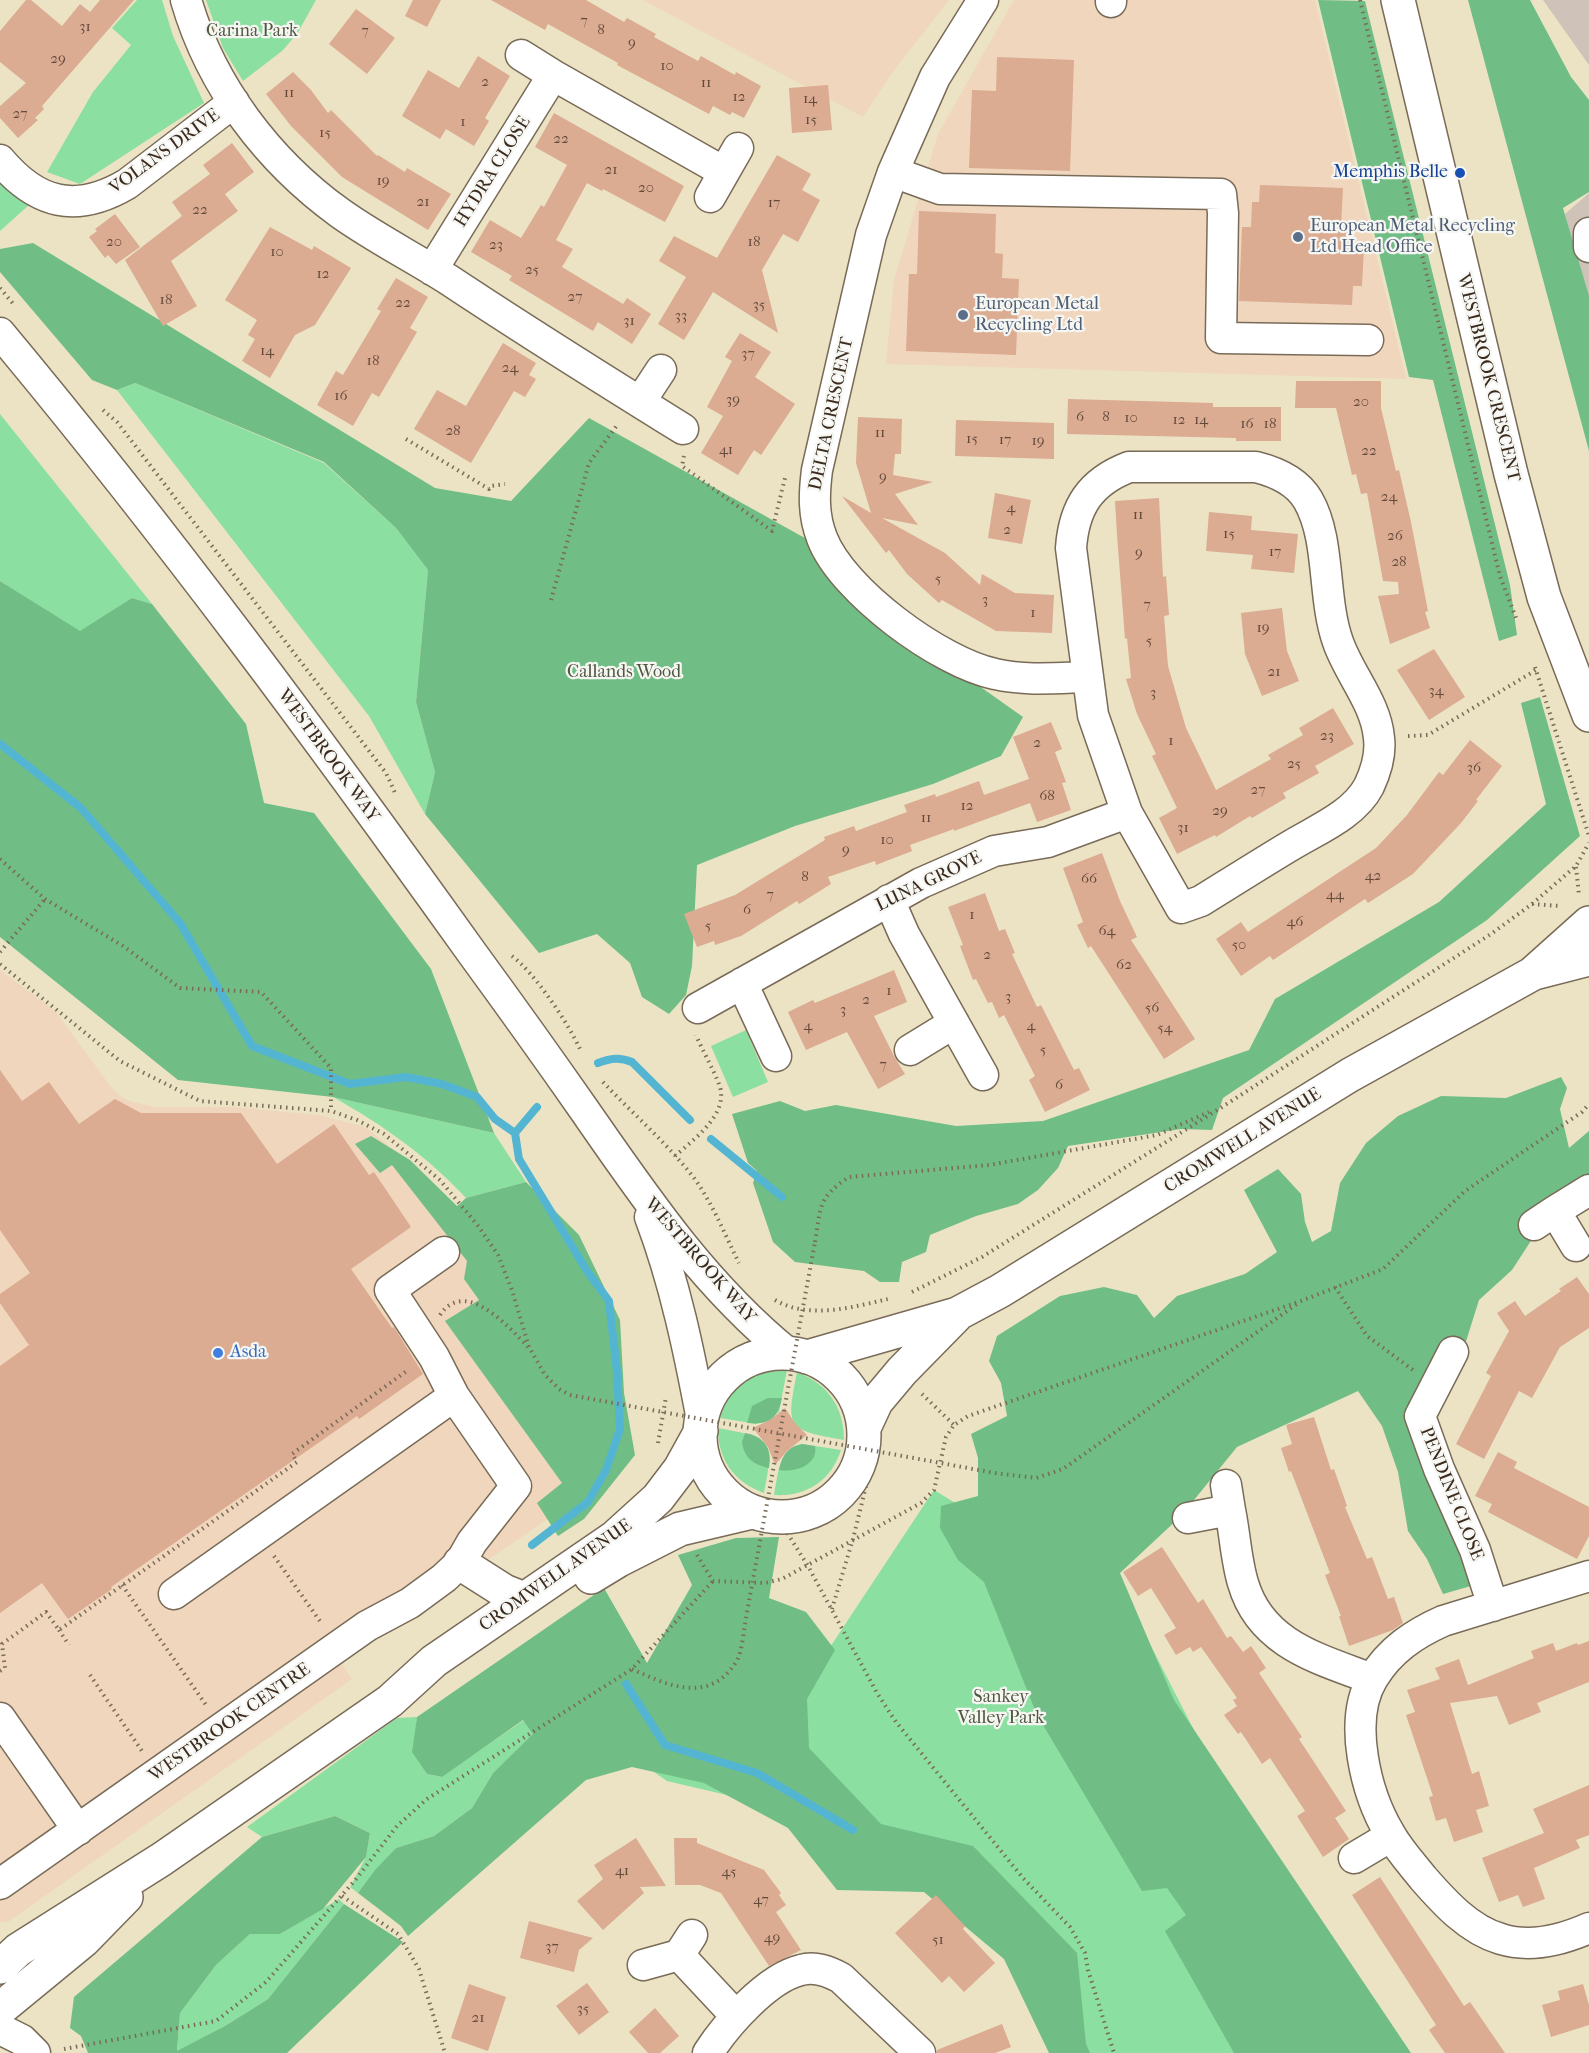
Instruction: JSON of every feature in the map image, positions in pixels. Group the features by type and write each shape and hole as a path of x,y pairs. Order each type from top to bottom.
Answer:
{"main road":[{"name":"WESTBROOK CRESCENT","path":"1398,0 1511,474 1544,597 1589,715"},
{"name":"CROMWELL AVENUE","path":"1532,974 1578,909"},
{"name":"CROMWELL AVENUE","path":"798,1355 957,1314 1000,1291 1350,1075 1532,974 1589,959"},
{"name":"CROMWELL AVENUE","path":"863,1440 876,1402 902,1371 957,1314"},
{"path":"765,1355 798,1355 828,1367 846,1384 859,1404 863,1440 855,1474 841,1493 832,1500 801,1516 765,1515 730,1499 714,1480 703,1457 701,1426 710,1397 723,1378 743,1363 765,1355"},
{"name":"CROMWELL AVENUE","path":"0,1967 18,1950 162,1859 390,1701 434,1661 615,1537 658,1498 680,1469 701,1426"},
{"name":"CROMWELL AVENUE","path":"390,1701 444,1676 594,1575 649,1544 680,1529 765,1515"},
{"path":"460,1563 504,1591 524,1599"},
{"name":"CROMWELL AVENUE","path":"0,2009 84,1940 162,1859"}],"street":[{"path":"186,0 195,30 213,72 273,155 303,184 342,214 582,368 683,429"},
{"name":"DELTA CRESCENT","path":"983,0 935,77 893,172 871,235 817,470 814,497 816,518 823,540 841,568 877,605 921,640 959,662 996,675 1024,678 1087,677"},
{"path":"521,56 724,172"},
{"name":"HYDRA CLOSE","path":"432,270 553,75"},
{"name":"VOLANS DRIVE","path":"0,160 25,185 41,195 61,201 96,199 111,194 127,184 234,102"},
{"path":"893,172 940,189 1221,194 1223,213 1221,338 1368,340"},
{"path":"1589,233 1589,247"},
{"name":"WESTBROOK WAY","path":"0,333 251,651 450,922 640,1191 729,1300 757,1328 798,1355"},
{"path":"640,402 661,369"},
{"path":"1129,467 1256,467 1276,472 1292,482 1307,498 1316,516 1324,556 1327,599 1337,642 1376,719 1379,738 1379,755 1368,789 1347,811 1201,901 1184,920 1127,813 1094,715 1071,548 1072,529 1077,513 1098,484 1113,473 1129,467"},
{"name":"LUNA GROVE","path":"698,1008 921,883 994,850 1048,842 1127,813"},
{"path":"889,900 904,934 983,1075"},
{"path":"742,983 776,1056"},
{"path":"910,1050 954,1023"},
{"path":"1576,1246 1545,1218 1589,1190"},
{"name":"WESTBROOK WAY","path":"640,1191 673,1282 683,1322 701,1426"},
{"path":"174,1594 454,1396 434,1357 390,1290 444,1252"},
{"name":"PENDINE CLOSE","path":"1454,1352 1420,1416 1439,1469 1475,1550 1493,1606"},
{"name":"WESTBROOK CENTRE","path":"0,1884 367,1626 426,1593 460,1563 472,1542 516,1486 454,1396"},
{"path":"1188,1518 1228,1497 1243,1584 1264,1623 1301,1652 1372,1679"},
{"path":"1589,1576 1443,1621 1420,1632 1401,1645 1372,1679 1365,1696 1360,1723 1361,1749 1380,1814 1391,1836 1426,1881 1462,1919 1500,1939 1528,1944 1573,1935 1589,1928"},
{"path":"0,1718 78,1830"},
{"path":"1354,1858 1391,1836"},
{"path":"643,1965 686,1945 736,2016"},
{"path":"708,2053 736,2016 777,1981 802,1969 828,1971 841,1978 920,2053"},
{"path":"0,2029 47,2052"}],"path":[{"path":"551,600 589,463 626,414 640,402"},
{"path":"683,429 685,451 682,466 772,531 785,475"},
{"path":"406,439 489,489 491,486 505,484"},
{"path":"1379,738 1428,735 1536,670"},
{"path":"908,1295 981,1257 1222,1107 1491,934 1532,904 1576,866 1589,843"},
{"path":"0,859 45,899 123,946 180,988 261,992 331,1068 331,1111"},
{"path":"1532,904 1578,909 1576,866"},
{"path":"0,952 45,899"},
{"path":"0,964 120,1061 200,1101 331,1111 357,1120 384,1134 440,1180 461,1204 498,1255 512,1290 529,1347 545,1375 559,1389 570,1395 995,1473 1036,1478 1064,1469 1301,1301"},
{"path":"675,1156 709,1124 720,1102 721,1089 692,1029 698,1008"},
{"path":"47,2052 216,2021 266,1982 342,1896 397,1826 427,1799 557,1714 632,1669 712,1581 765,1583 783,1579 921,1503 934,1490 946,1437 954,1425 968,1416 1301,1301 1383,1269 1466,1191 1582,1112 1589,1104"},
{"path":"632,1669 667,1685 697,1689 722,1678 737,1661 822,1202 832,1188 849,1177 988,1165 1157,1135 1222,1107"},
{"path":"1335,1287 1367,1336 1436,1386"},
{"path":"769,1296 784,1306 811,1311 851,1308 897,1297"},
{"path":"440,1323 440,1315 446,1308 456,1303 470,1303 486,1308 501,1318 529,1347"},
{"path":"59,1630 297,1462 291,1454 409,1369"},
{"path":"914,1386 954,1425"},
{"path":"656,1450 666,1395"},
{"path":"831,1609 853,1539 866,1486 863,1440"},
{"path":"765,1515 808,1566 856,1656 896,1722 1023,1878 1070,1927 1085,1953 1088,1970 1114,2053"},
{"path":"693,1548 712,1581"},
{"path":"269,1549 327,1632"},
{"path":"122,1586 212,1714"},
{"path":"0,1671 5,1668 2,1644 46,1612 69,1645"},
{"path":"90,1675 147,1758"},
{"path":"342,1896 398,1934 419,1969 445,2053"}],"shaded area":[{"path":"643,0 949,0 892,73 863,117"},
{"path":"1014,0 1315,0 1406,379 886,364 894,280 938,134"},
{"path":"1543,0 1589,0 1589,65"},
{"path":"1589,193 1589,311 1565,214"},
{"path":"0,970 55,1011 111,1087 129,1101 154,1107 231,1107 319,1115 365,1127 422,1172 586,1493 340,1661 352,1679 8,1922 0,1922"}],"green space":[{"path":"137,0 162,0 173,36 204,103 80,184 47,172 93,92 131,45 112,28"},
{"name":"Carina Park","path":"206,0 316,0 297,34 282,51 243,81 223,48"},
{"path":"1318,0 1365,1 1510,585 1517,635 1499,641 1433,380 1409,377"},
{"path":"1468,0 1530,0 1571,77 1589,100 1589,192 1563,208 1589,296 1589,451"},
{"path":"0,152 39,196 0,231"},
{"name":"Callands Wood","path":"33,243 435,488 511,501 589,418 848,562 924,647 1023,717 1001,756 933,784 795,826 697,865 692,966 686,995 669,1014 642,997 630,963 597,934 539,953 425,814 435,772 416,702 428,570 396,528 324,462 135,383 117,390 92,380 0,272 0,249"},
{"path":"135,383 324,463 396,528 428,570 416,702 435,772 425,814 369,716 117,390"},
{"path":"0,414 152,604 132,598 80,632 0,581"},
{"path":"0,581 80,631 132,598 152,604 246,724 264,803 314,813 431,969 494,1133 333,1097 178,1080 0,937"},
{"path":"1540,697 1580,836 1487,920 1223,1098 1212,1130 1181,1129 1068,1146 1058,1168 1038,1190 1018,1204 976,1216 930,1235 926,1252 902,1262 899,1282 880,1282 864,1271 795,1262 773,1242 753,1183 757,1171 748,1163 732,1114 780,1101 805,1111 836,1105 956,1126 1043,1121 1249,1050 1275,999 1439,902 1546,804 1521,703"},
{"path":"746,1030 768,1082 733,1097 711,1046"},
{"path":"1561,1077 1567,1088 1560,1109 1569,1148 1589,1131 1589,1199 1538,1230 1512,1270 1479,1300 1457,1370 1417,1408 1478,1584 1443,1594 1427,1559 1408,1531 1398,1472 1382,1426 1358,1391 1237,1447 1181,1516 1120,1573 1174,1700 1411,2053 1234,2053 1165,1931 1186,1915 1167,1888 1142,1891 1037,1715 984,1582 958,1560 940,1528 941,1506 978,1496 978,1458 971,1434 1007,1416 1001,1383 989,1361 997,1336 1060,1296 1104,1287 1137,1295 1154,1318 1177,1296 1245,1274 1277,1252 1244,1190 1278,1169 1301,1194 1305,1222 1312,1242 1331,1231 1340,1183 1366,1143 1398,1116 1441,1096 1506,1098"},
{"path":"333,1097 494,1133 526,1182 466,1198 436,1168 404,1142"},
{"path":"371,1136 410,1160 457,1206 466,1198 526,1182 579,1235 620,1320 624,1393 635,1455 584,1519 558,1536 537,1503 562,1483 445,1321 479,1300 464,1279 467,1261 392,1165 380,1173 355,1144"},
{"path":"787,1370 779,1412 757,1424 720,1418 729,1399 741,1385 757,1375"},
{"path":"797,1372 817,1383 832,1398 841,1417 844,1440 811,1433 801,1429 795,1423 792,1405"},
{"path":"768,1398 782,1398 775,1416 766,1422 747,1423 752,1406"},
{"path":"718,1428 750,1435 765,1444 769,1451 769,1461 764,1493 744,1483 730,1468 721,1450"},
{"path":"745,1433 757,1437 766,1445 770,1455 769,1468 754,1463 747,1456 742,1442"},
{"path":"802,1444 841,1450 831,1470 816,1485 797,1493 774,1495 780,1464 788,1451"},
{"path":"802,1444 815,1446 815,1453 809,1463 798,1469 779,1470 786,1453 792,1447"},
{"name":"Sankey Valley Park","path":"934,1490 1029,1548 1111,1568 1216,1773 1400,2053 1063,2053 1027,1952 922,1850 774,1806 667,1781 632,1757 805,1685"},
{"path":"779,1537 769,1598 806,1612 835,1650 807,1699 809,1748 881,1824 973,1846 1077,1953 1086,2044 1090,2053 1049,2053 1004,1959 924,1892 837,1890 788,1828 704,1783 632,1767 586,1780 408,1936 401,1926 358,1893 375,1870 396,1848 434,1836 472,1808 493,1773 533,1734 523,1720 442,1777 427,1774 412,1752 417,1717 604,1588 647,1663 692,1585 678,1555 736,1538"},
{"path":"417,1717 413,1752 427,1774 441,1777 524,1720 534,1734 493,1773 472,1808 434,1836 396,1848 358,1893 350,1887 366,1857 370,1833 335,1816 262,1837 247,1827 397,1718"},
{"path":"335,1816 370,1833 366,1857 323,1909 280,1934 250,1934 216,1965 180,2013 177,2051 225,2026 268,1999 344,1904 403,1942 287,2053 88,2053 81,2036 70,2028 74,1997 262,1837"},
{"path":"339,1899 344,1904 268,1999 177,2052 180,2013 216,1965 250,1934 280,1934"}],"building":[{"path":"26,0 31,0 62,26 80,4 90,12 100,0 134,0 42,106 44,109 35,118 38,120 18,138 0,118 0,106 26,83 0,62 0,31"},
{"path":"413,0 441,0 427,27 405,16"},
{"path":"491,0 586,0 624,22 627,18 656,34 654,37 698,61 701,56 761,86 744,118 732,112 730,115 713,106 709,114 617,65 618,63 548,24 545,30"},
{"path":"356,9 395,38 367,74 329,44"},
{"path":"478,56 510,76 485,118 489,121 474,146 446,129 440,139 402,116 428,70 459,88"},
{"path":"997,57 1074,60 1070,171 969,168 972,90 996,91"},
{"path":"293,72 311,90 328,113 331,110 377,156 405,172 407,168 451,194 428,230 342,177 291,126 266,94"},
{"path":"828,85 832,130 792,133 789,88"},
{"path":"554,113 684,186 665,222 587,183 556,240 573,249 562,267 623,304 627,298 651,314 632,344 598,322 593,331 509,280 512,276 471,252 490,220 521,238 541,205 544,207 567,165 535,147"},
{"path":"232,143 254,172 225,194 238,211 171,261 197,306 163,326 125,260 182,216 172,202 210,174 203,165"},
{"path":"777,155 811,174 802,190 820,200 798,242 783,234 762,270 778,333 713,292 684,340 658,324 686,277 659,261 674,236 717,258"},
{"name":"European Metal Recycling Ltd Head Office","path":"1260,185 1343,188 1341,227 1354,228 1353,246 1364,247 1362,286 1353,286 1352,305 1239,301 1242,227 1251,227 1252,202 1259,202"},
{"name":"European Metal Recycling Ltd","path":"919,211 996,214 995,253 1003,254 1002,278 1019,279 1016,355 906,351 909,274 917,274"},
{"path":"115,214 140,247 116,264 108,255 105,258 89,237 97,231 95,229"},
{"path":"270,227 312,250 314,246 351,268 315,325 295,335 270,378 242,361 255,339 248,335 257,320 225,300"},
{"path":"396,278 428,297 410,328 417,332 379,397 372,393 353,426 317,405 336,371 343,375 381,311 377,309"},
{"path":"740,333 771,352 755,377 795,404 761,455 754,450 738,475 701,453 723,416 707,407 732,361 725,357"},
{"path":"503,343 536,363 529,375 536,379 525,397 514,391 471,463 414,429 437,390 466,406"},
{"path":"1296,381 1381,381 1381,408 1411,522 1428,611 1425,612 1430,628 1390,644 1378,596 1399,594 1398,582 1383,581 1367,493 1361,494 1356,474 1352,475 1336,408 1295,408"},
{"path":"1068,399 1213,403 1213,407 1281,407 1281,441 1067,434"},
{"path":"858,417 902,419 901,454 895,454 893,475 933,482 895,494 918,525 882,518 945,553 980,585 982,574 1015,593 1054,595 1052,633 996,631 942,600 939,603 907,574 889,550 886,553 842,496 871,513 856,463"},
{"path":"956,420 1054,423 1054,459 955,456"},
{"path":"995,493 1031,500 1022,544 988,538"},
{"path":"1159,498 1163,577 1166,576 1169,615 1164,616 1168,666 1186,728 1216,790 1271,759 1268,755 1303,735 1299,728 1333,708 1354,744 1315,766 1319,773 1283,793 1286,798 1216,837 1215,835 1177,854 1159,818 1177,808 1152,756 1156,754 1137,714 1126,679 1131,678 1127,638 1125,639 1115,501"},
{"path":"1209,512 1252,516 1251,530 1298,534 1294,573 1251,569 1253,555 1206,551"},
{"path":"1282,608 1287,651 1299,681 1262,696 1245,654 1241,613"},
{"path":"1434,649 1465,697 1429,720 1397,670"},
{"path":"1051,722 1062,749 1055,752 1066,782 1062,783 1071,810 1037,822 1030,803 910,845 912,851 876,865 875,861 828,877 831,884 799,904 797,901 741,936 715,945 714,941 697,947 684,914 735,895 825,840 824,837 854,826 856,831 907,812 904,805 935,794 936,797 979,781 984,795 1029,779 1013,737"},
{"path":"1470,740 1502,766 1461,823 1413,874 1368,903 1365,899 1273,960 1270,956 1241,976 1216,939 1241,922 1248,932 1376,848 1407,815 1439,772 1443,775"},
{"path":"1102,853 1120,901 1137,937 1131,940 1195,1039 1164,1059 1091,946 1088,948 1077,925 1083,922 1063,868"},
{"path":"985,893 999,931 1005,929 1015,953 1012,954 1037,1007 1041,1005 1074,1070 1079,1068 1090,1090 1045,1112 1029,1080 1035,1076 1004,1015 999,1018 992,1002 988,1003 976,979 973,980 960,946 963,945 948,907"},
{"path":"894,970 907,1002 874,1016 905,1074 878,1089 847,1032 806,1050 788,1012 813,1000 815,1003"},
{"name":"Asda","path":"0,1070 22,1101 49,1082 79,1124 115,1099 141,1113 241,1113 277,1164 334,1124 369,1175 374,1172 411,1227 351,1269 392,1328 394,1327 423,1374 359,1419 357,1416 68,1619 42,1583 0,1613 0,1366 29,1345 0,1303 0,1294 30,1273 0,1230"},
{"path":"1577,1277 1589,1294 1589,1328 1560,1347 1532,1398 1519,1391 1484,1459 1456,1444 1491,1376 1486,1373 1509,1331 1497,1313 1515,1301 1525,1316"},
{"path":"785,1408 807,1435 787,1451 775,1465 768,1447 753,1428 770,1420"},
{"path":"1314,1417 1331,1470 1334,1469 1347,1506 1345,1507 1367,1559 1372,1557 1388,1599 1394,1597 1403,1623 1393,1630 1349,1646 1339,1616 1341,1616 1325,1575 1330,1573 1281,1448 1292,1444 1286,1425"},
{"path":"1498,1452 1517,1462 1514,1468 1589,1507 1589,1536 1577,1559 1488,1512 1492,1504 1475,1496"},
{"path":"1162,1547 1198,1603 1203,1599 1227,1638 1231,1636 1243,1652 1251,1646 1266,1668 1259,1673 1302,1737 1299,1739 1346,1811 1335,1818 1349,1839 1323,1857 1297,1816 1305,1811 1270,1758 1262,1764 1241,1732 1238,1734 1224,1715 1237,1706 1233,1700 1237,1698 1201,1647 1193,1652 1190,1647 1176,1655 1164,1635 1176,1628 1151,1588 1138,1596 1123,1572"},
{"path":"1589,1641 1589,1682 1537,1703 1541,1712 1509,1725 1497,1696 1450,1703 1472,1774 1479,1771 1489,1806 1476,1810 1483,1832 1454,1842 1446,1818 1436,1821 1429,1797 1433,1796 1406,1715 1415,1712 1407,1690 1440,1679 1435,1668 1459,1659 1468,1685 1534,1658 1531,1651 1553,1643 1556,1651"},
{"path":"1589,1785 1589,1835 1576,1840 1580,1848 1534,1868 1545,1899 1523,1907 1518,1895 1499,1902 1482,1858 1544,1833 1533,1809"},
{"path":"636,1838 666,1886 640,1887 644,1893 603,1930 577,1901 603,1879 594,1865"},
{"path":"674,1838 697,1838 697,1843 764,1870 781,1893 779,1895 786,1905 776,1912 801,1950 769,1966 721,1893 700,1885 675,1885"},
{"path":"1380,1877 1464,2006 1470,2002 1505,2053 1445,2053 1429,2030 1436,2025 1352,1895"},
{"path":"936,1895 965,1926 963,1929 995,1963 964,1992 949,1976 942,1983 895,1933"},
{"path":"529,1921 593,1938 579,1950 574,1972 520,1958"},
{"path":"587,1983 609,2012 579,2035 556,2006"},
{"path":"469,1984 506,1997 488,2051 451,2038"},
{"path":"1583,1984 1589,2005 1589,2025 1551,2037 1542,2005 1560,2000 1558,1991"},
{"path":"655,2008 679,2036 660,2053 648,2053 629,2032"},
{"path":"1002,2024 1011,2047 995,2053 937,2053 937,2050"}],"waterway":[{"path":"0,744 81,808 180,923 252,1046 350,1084 406,1077 442,1084 477,1097 495,1119 515,1133 519,1159 587,1271 609,1301 617,1372 620,1429 606,1470 588,1502 532,1545"},
{"path":"598,1063 615,1059 632,1062 690,1120"},
{"path":"515,1133 537,1107"},
{"path":"711,1139 782,1197"},
{"path":"626,1684 665,1745 757,1773 853,1830"}],"place":[{"name":"Memphis Belle","path":"1460,173"},
{"name":"European Metal Recycling Ltd Head Office","path":"1298,237"},
{"name":"European Metal Recycling Ltd","path":"963,315"},
{"name":"Asda","path":"218,1353"}]}
